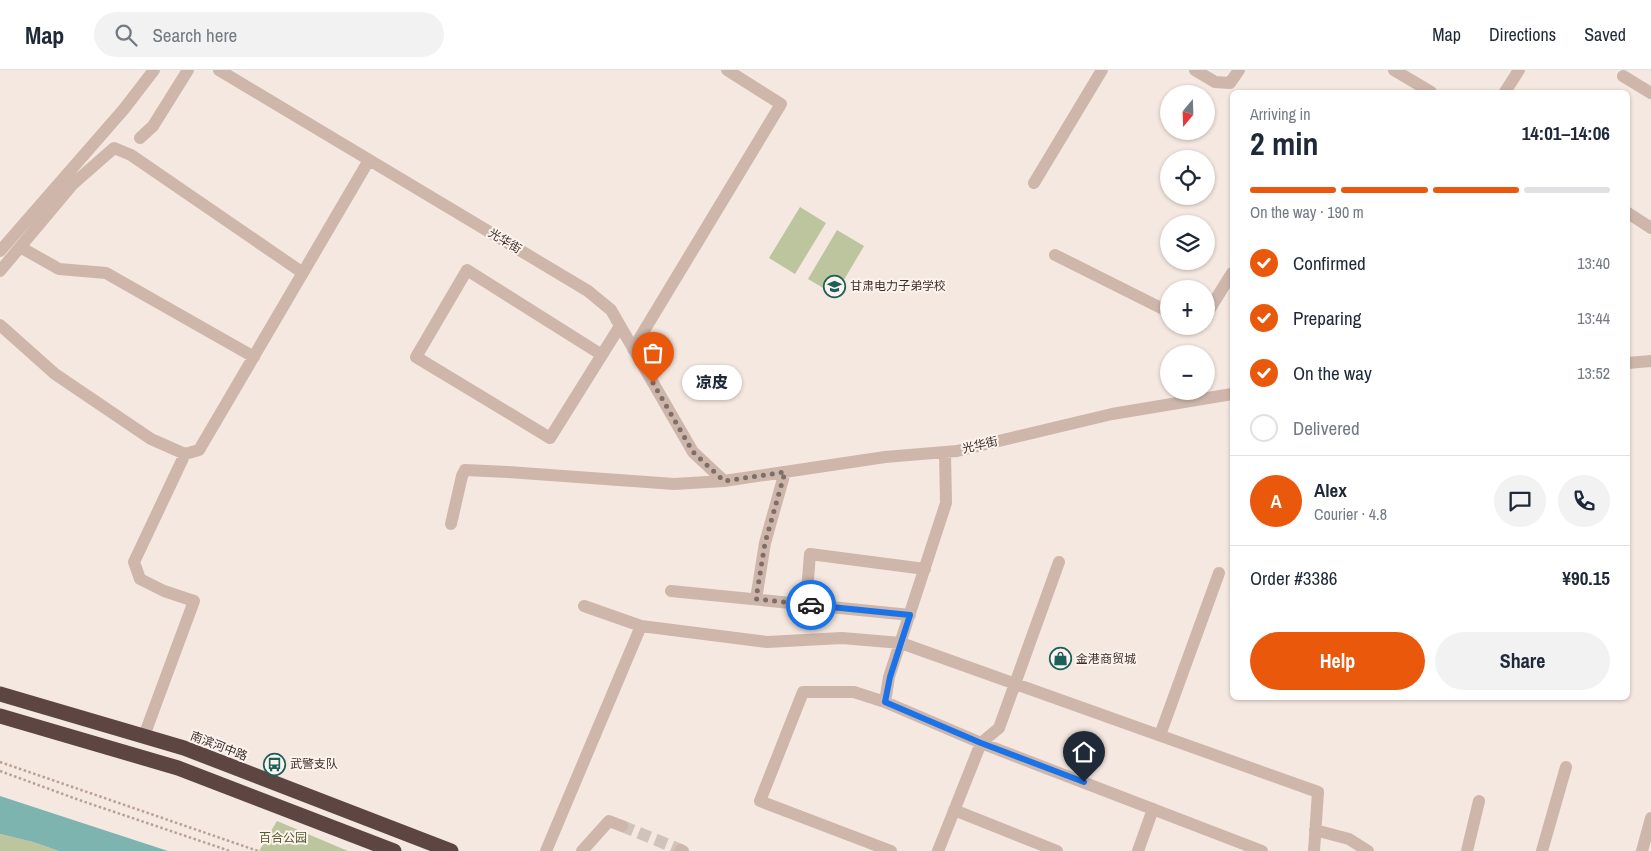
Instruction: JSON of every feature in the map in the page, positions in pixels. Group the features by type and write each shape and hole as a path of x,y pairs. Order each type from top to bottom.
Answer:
{"highway":[{"name":"南滨河中路","path":"0,694 184,748 451,851"},
{"path":"0,716 178,768 392,851"}],"street":[{"path":"0,251 124,109 154,70"},
{"path":"140,138 153,126 188,70"},
{"name":"光华街","path":"219,70 588,291 611,310 693,452 724,481"},
{"path":"633,349 781,104 727,70"},
{"path":"1034,183 1102,70"},
{"path":"1195,70 1215,82 1230,83 1239,70"},
{"path":"1394,70 1428,90"},
{"path":"1506,90 1519,70"},
{"path":"1623,76 1651,93"},
{"path":"0,271 73,184 114,148 131,154 303,273"},
{"path":"0,325 55,374 151,439 184,454 199,450 369,160"},
{"path":"1630,214 1651,228"},
{"path":"20,247 59,269 106,272 254,357"},
{"path":"1055,255 1160,308"},
{"path":"602,355 467,270 416,357 550,438 602,355 620,326"},
{"path":"1215,301 1230,276"},
{"path":"1630,363 1651,361"},
{"name":"光华街","path":"452,524 462,476 465,470 518,472 674,484 724,481 885,457 956,451 1112,414 1230,394"},
{"path":"885,702 890,677 946,503 945,452"},
{"path":"144,736 194,601 164,591 140,579 134,562 184,454"},
{"path":"756,599 765,543 785,472"},
{"path":"806,604 810,554 924,569"},
{"path":"938,851 981,743 998,728 1059,562"},
{"path":"1160,736 1219,573"},
{"path":"670,591 910,615"},
{"path":"584,606 641,626 767,642 842,638 901,643 1318,792 1314,851"},
{"path":"546,851 641,626"},
{"path":"891,851 760,800 803,692 854,692 885,702 981,743 1262,851"},
{"path":"1542,851 1566,767"},
{"path":"1467,851 1479,800"},
{"path":"1138,851 1153,809"},
{"path":"954,810 1056,851"},
{"path":"1642,851 1651,818"},
{"path":"582,851 609,821 622,826"},
{"path":"1315,830 1349,839 1368,851"}],"path":[{"path":"0,762 258,851"},
{"path":"0,771 230,851"}],"green space":[{"path":"800,207 826,223 795,274 769,258"},
{"path":"837,230 864,246 835,295 808,279"},
{"name":"百合公园","path":"277,821 348,851 259,851"},
{"path":"0,834 33,842 59,851 0,851"}],"water":[{"path":"0,796 168,851 59,851 0,834"}],"tunnel":[{"path":"622,826 681,850"}],"way so far":[{"path":"653,383 693,452 724,481 785,472 765,543 756,599 811,605"}],"place":[{"name":"甘肃电力子弟学校","path":"834,286"},
{"name":"凉皮","path":"653,383"},
{"name":"金港商贸城","path":"1060,659"},
{"name":"武警支队","path":"274,764"}],"route":[{"path":"811,605 910,615 890,677 885,702 981,743 1084,782"}]}
